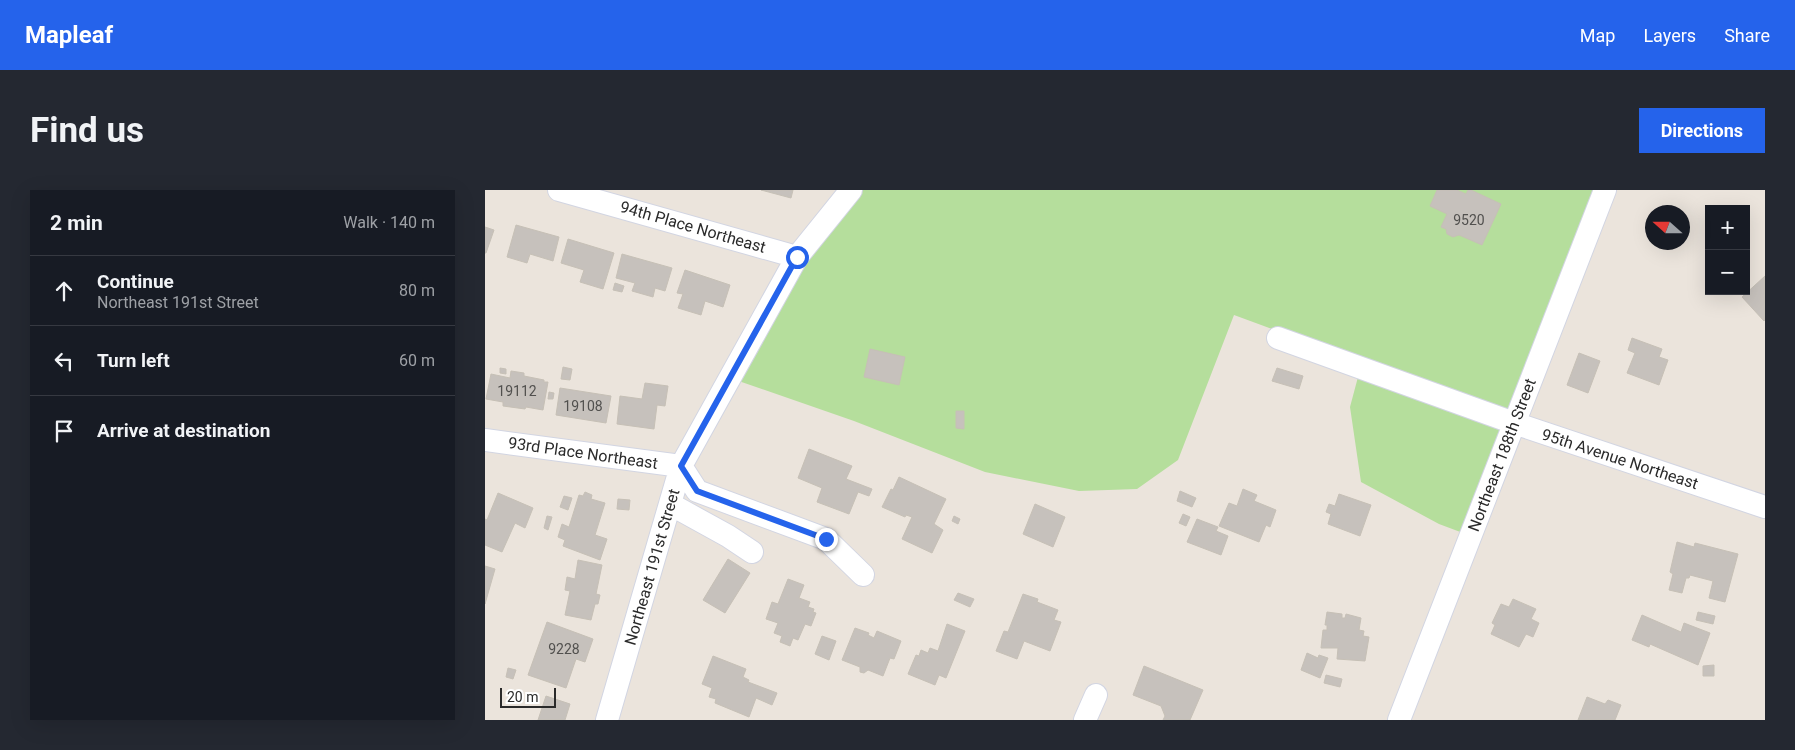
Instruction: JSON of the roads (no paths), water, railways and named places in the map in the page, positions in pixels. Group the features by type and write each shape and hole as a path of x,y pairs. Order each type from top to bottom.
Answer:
{"street":[{"name":"94th Place Northeast","path":"559,190 797,257"},
{"name":"Northeast 191st Street","path":"607,720 681,466 797,257 851,190"},
{"name":"Northeast 188th Street","path":"1399,720 1605,190"},
{"name":"95th Avenue Northeast","path":"1278,338 1514,424 1765,507"},
{"name":"93rd Place Northeast","path":"485,440 681,466"},
{"path":"681,466 697,491 826,539 863,575"},
{"path":"670,504 728,536 752,552"},
{"path":"1085,720 1096,695"}]}
